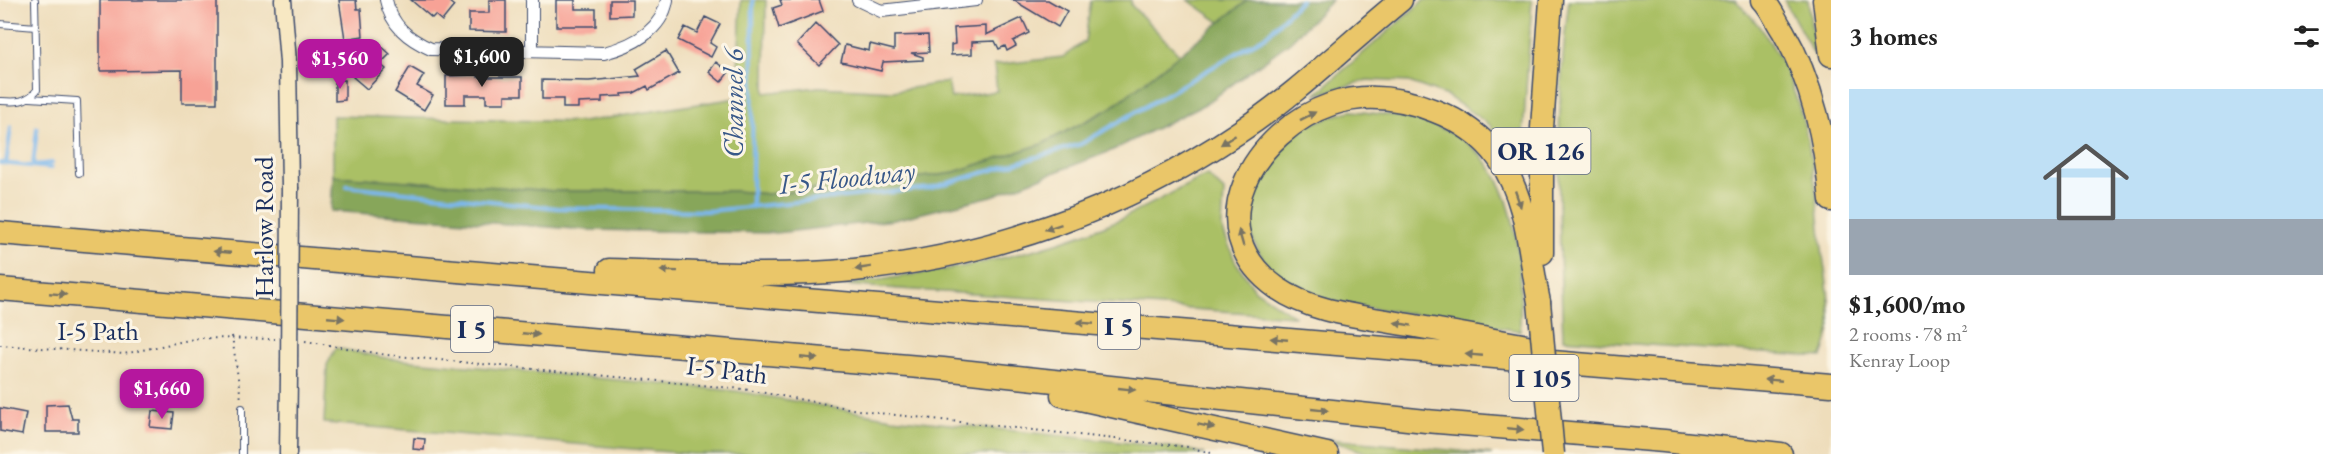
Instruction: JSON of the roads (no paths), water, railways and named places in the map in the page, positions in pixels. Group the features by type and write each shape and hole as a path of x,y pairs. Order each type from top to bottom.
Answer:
{"highway":[{"path":"1371,25 1389,0"},
{"path":"406,268 795,273 855,270 993,245 1054,227 1118,200 1199,158 1276,106 1401,0"},
{"name":"OR 126","path":"1539,302 1544,86 1551,0"},
{"path":"1762,0 1793,49 1813,99 1827,162 1831,200"},
{"path":"1824,0 1831,55"},
{"path":"1539,302 1525,219 1514,186 1499,158 1467,128 1445,115 1403,100 1358,99 1332,105 1305,117 1271,141 1253,163 1243,185 1237,221 1246,255 1278,288 1303,301 1327,310 1668,370"},
{"name":"I 5","path":"0,233 1831,385"},
{"name":"I 5","path":"0,290 943,369 1415,420 1774,454"},
{"name":"I 105","path":"1539,302 1553,454"},
{"path":"943,369 1327,454"}],"main road":[{"name":"Harlow Road","path":"283,0 288,62 290,187 288,454"}],"street":[{"path":"386,0 389,14 401,30 415,42 431,49 604,52 626,47 643,37 660,19 667,0"},
{"path":"532,0 532,51"},
{"path":"858,0 881,11 976,0"}],"lane":[{"path":"30,98 37,90 35,0"},
{"path":"0,24 36,27"},
{"path":"0,101 18,102 30,98 77,101 79,173"},
{"path":"242,408 242,454"}],"waterway":[{"name":"Channel 6","path":"752,207 753,0"},
{"name":"I-5 Floodway","path":"347,186 557,208 708,211 931,188 1081,144 1266,36 1301,0"},
{"name":"I-5 Floodway","path":"6,164 11,127"},
{"name":"I-5 Floodway","path":"37,128 33,165 52,163"},
{"name":"I-5 Floodway","path":"0,163 51,168"}]}
